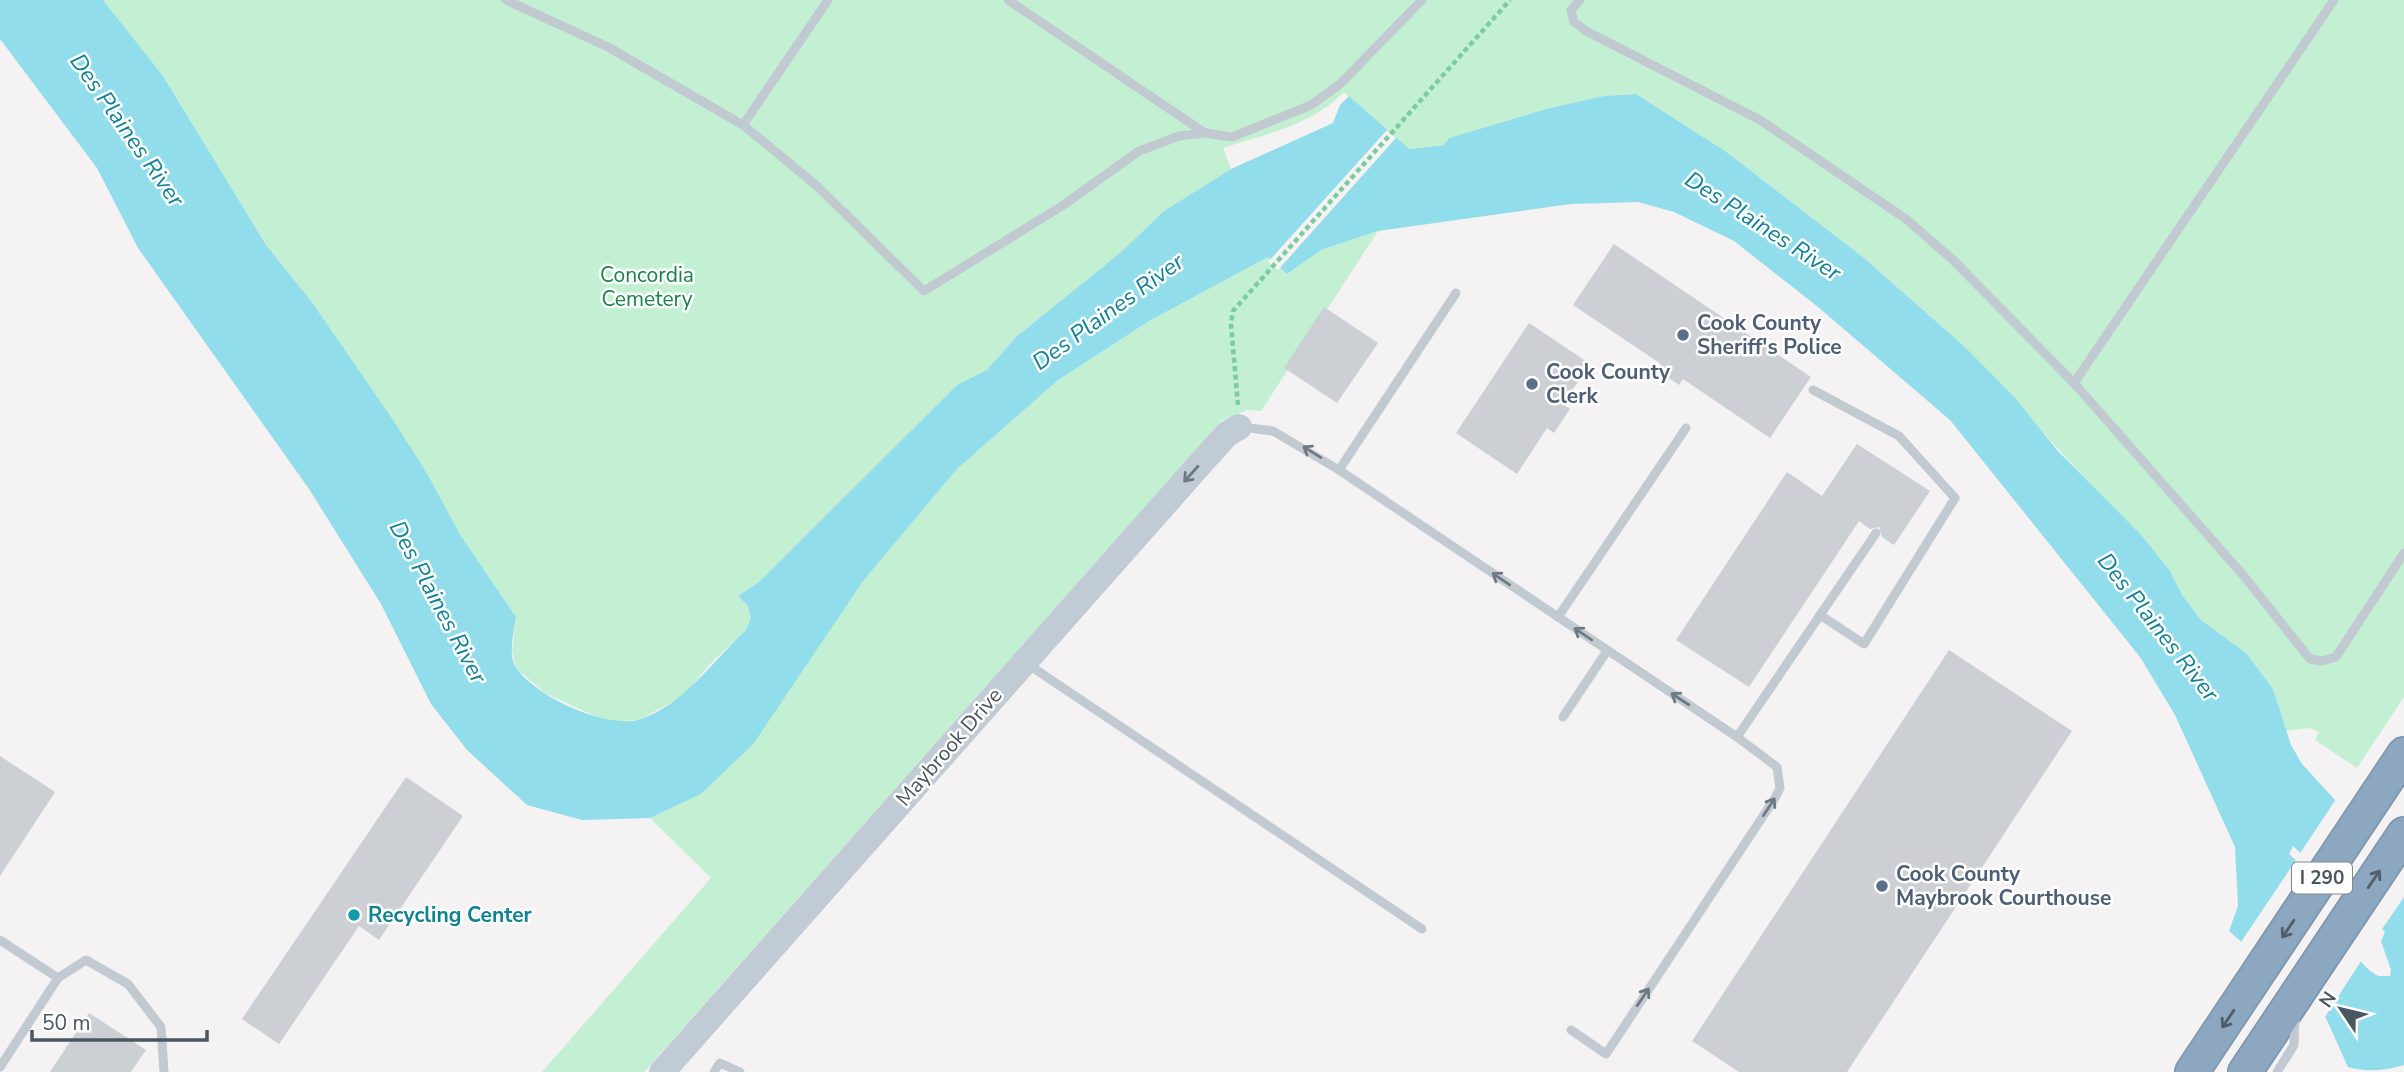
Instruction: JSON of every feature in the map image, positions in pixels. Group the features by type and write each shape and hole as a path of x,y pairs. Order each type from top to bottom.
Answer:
{"highway":[{"name":"I 290","path":"2192,1072 2404,754"},
{"name":"I 290","path":"2245,1072 2404,834"}],"street":[{"name":"Maybrook Drive","path":"662,1072 1200,464 1227,434 1240,427"}],"lane":[{"path":"506,0 608,47 743,125 817,186 924,291 1052,212 1139,151 1179,136 1205,133 1232,137 1311,105 1340,84 1422,0"},
{"path":"743,125 828,0"},
{"path":"1008,0 1205,133"},
{"path":"1580,0 1571,10 1574,22 1586,31 1760,120 1906,219 1953,260 2074,383 2243,575 2310,660 2322,661 2336,657 2404,552"},
{"path":"2074,383 2334,0"},
{"path":"1339,470 1456,293"},
{"path":"1813,390 1899,436 1955,498 1864,644 1820,615"},
{"path":"1240,427 1273,430 1339,470 1737,737 1777,767 1780,788 1606,1054 1571,1030"},
{"path":"1558,617 1686,428"},
{"path":"1737,737 1876,533"},
{"path":"1563,717 1607,651"},
{"path":"1025,662 1422,929"},
{"path":"0,940 58,978"},
{"path":"0,1067 58,978 86,960 128,984 161,1027 164,1072"},
{"path":"2277,1072 2294,1045 2295,997"},
{"path":"714,1072 720,1063 740,1072"}],"path":[{"path":"1240,427 1231,318 1236,308 1510,0"}],"green space":[{"name":"Concordia Cemetery","path":"103,0 2404,0 2404,697 2357,768 2315,740 2319,732 2309,728 2286,731 2273,689 2246,653 2201,620 2182,595 2170,571 1965,347 1864,258 1725,151 1636,94 1604,96 1550,108 1444,145 1408,149 1344,92 1332,103 1303,120 1223,148 1231,169 1164,211 1120,253 1016,337 987,370 957,385 759,582 738,596 748,606 752,618 746,630 709,665 684,695 641,719 616,722 599,718 545,693 516,668 512,651 516,617 461,536 428,475 311,301 266,245 163,76"},
{"path":"1378,231 1261,411 1247,410 1221,421 644,1072 542,1072 711,878 650,818 701,794 863,581 957,469 1057,381 1149,321 1268,257 1287,274 1321,250"}],"water":[{"name":"Des Plaines River","path":"0,0 103,0 163,76 266,245 311,301 393,420 428,475 461,536 516,617 512,658 517,669 540,690 574,709 610,720 627,721 641,719 657,712 697,680 746,630 751,618 748,606 738,596 759,582 957,385 987,370 1016,337 1120,253 1164,211 1231,169 1333,123 1340,105 1349,96 1409,149 1444,145 1449,138 1550,108 1604,96 1636,94 1725,151 1864,258 1965,347 2016,399 2057,450 2141,535 2170,571 2182,595 2201,620 2246,653 2273,689 2291,745 2302,764 2391,861 2404,883 2404,1065 2376,1070 2348,1067 2325,1016 2229,931 2238,906 2235,847 2175,715 2140,657 1950,420 1818,307 1734,241 1674,212 1638,202 1571,204 1378,231 1321,250 1287,274 1268,257 1149,321 1057,381 957,469 863,581 754,743 701,794 650,818 582,820 527,805 467,750 431,704 381,604 309,489 138,248 97,168 0,39","holes":["2293,846 2385,932 2381,941 2391,970 2390,976 2378,976 2330,930 2299,863 2289,854"]}],"pier":[{"path":"1387,130 1396,138 1278,270 1268,262"},
{"path":"2336,799 2394,859 2404,876 2404,897 2380,932 2299,855"},
{"path":"2298,857 2302,862 2307,889 2333,927 2363,958 2323,1020 2241,942"}],"building":[{"name":"Cook County Sheriff's Police","path":"1614,244 1811,377 1770,438 1683,379 1679,385 1657,370 1661,364 1573,305"},
{"path":"1324,307 1378,343 1337,403 1284,368"},
{"name":"Cook County Clerk","path":"1529,323 1590,364 1563,404 1570,409 1554,433 1547,428 1517,474 1456,433"},
{"path":"1857,444 1930,491 1894,545 1882,537 1879,527 1870,529 1859,521 1749,687 1676,640 1787,472 1822,496"},
{"name":"Cook County Maybrook Courthouse","path":"1949,650 2072,731 1847,1072 1739,1072 1692,1041"},
{"path":"0,756 55,792 0,876"},
{"name":"Recycling Center","path":"406,777 463,816 379,940 359,926 279,1044 242,1019"},
{"path":"89,1013 146,1050 131,1072 50,1072"}],"place":[{"name":"Cook County Sheriff's Police","path":"1683,335"},
{"name":"Cook County Clerk","path":"1532,384"},
{"name":"Cook County Maybrook Courthouse","path":"1882,886"},
{"name":"Recycling Center","path":"354,915"}]}
